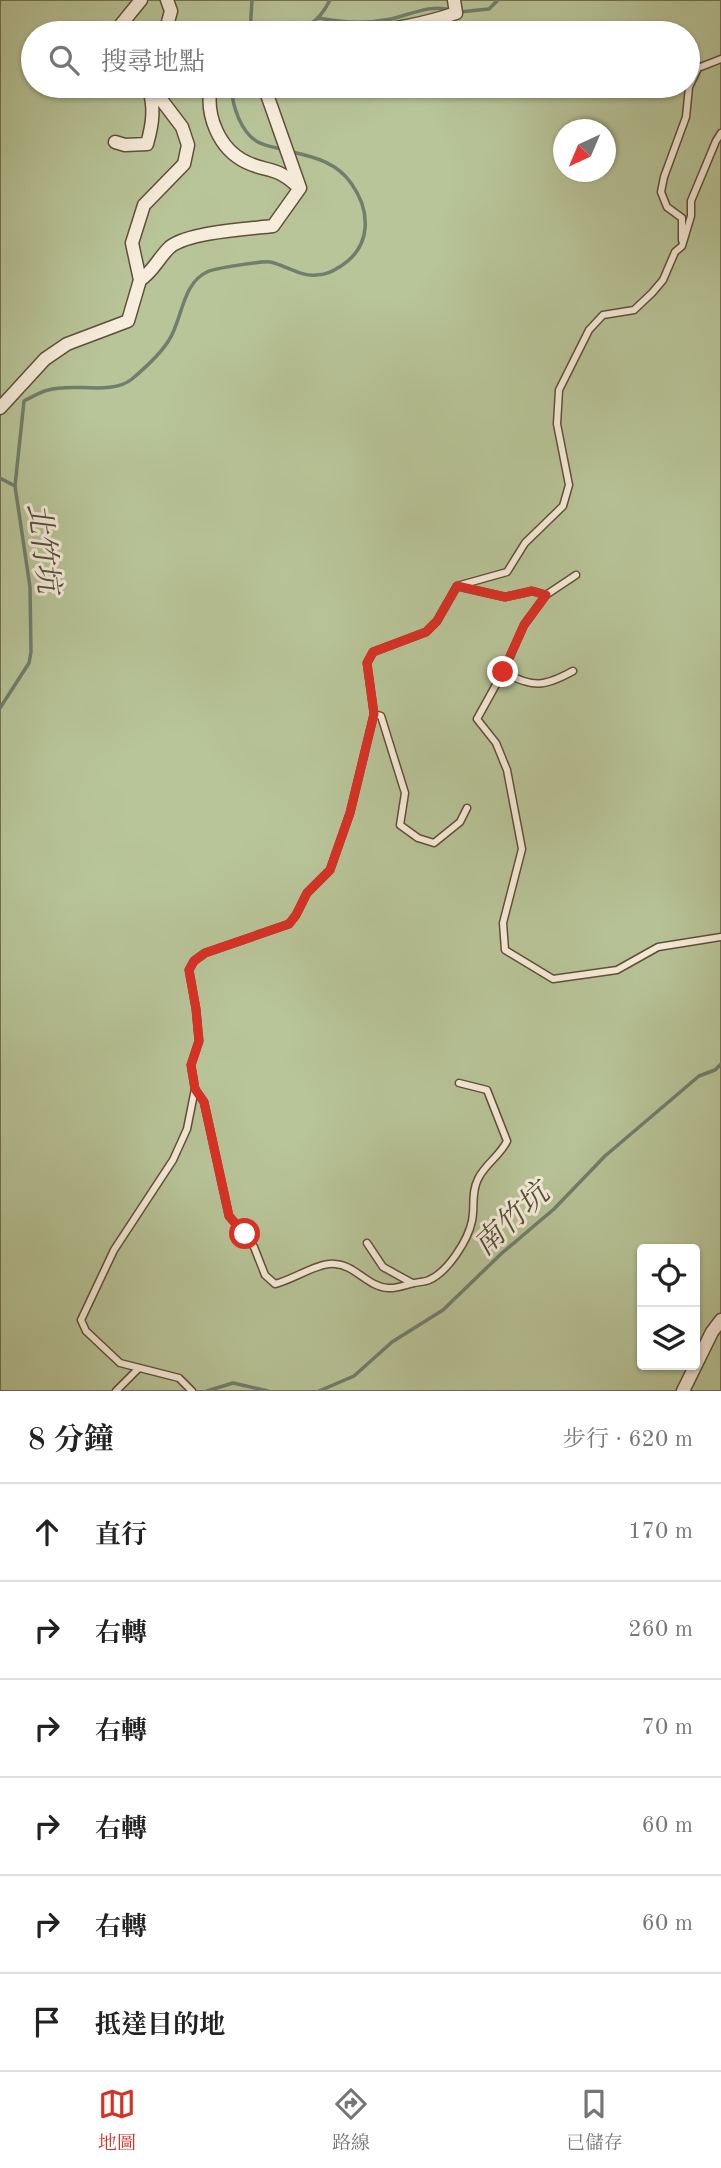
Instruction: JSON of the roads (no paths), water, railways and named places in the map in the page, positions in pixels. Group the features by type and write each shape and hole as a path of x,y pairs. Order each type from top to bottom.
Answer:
{"street":[{"path":"124,21 141,0"},
{"path":"167,0 171,12 168,21"},
{"path":"417,21 455,5"},
{"path":"115,142 125,145 148,144 153,121 152,98"},
{"path":"0,408 45,359 67,344 128,321 140,280 132,243 144,205 184,164 188,145 182,127 160,98"},
{"path":"210,98 214,130 234,155 248,163 286,175 300,188"},
{"path":"268,98 300,188"},
{"path":"140,280 170,247 188,238 273,226 300,188"},
{"path":"683,1391 712,1332 721,1320"}],"lane":[{"path":"700,67 721,59"},
{"path":"689,98 686,117 661,192 667,207 682,218 691,216"},
{"path":"192,1391 178,1378 120,1363 86,1331 81,1320 114,1250 173,1160 187,1129 195,1089 191,1065 199,1041 189,970 194,961 205,953 289,924 307,893 330,870 350,813 374,714 367,663 373,652 426,632 437,621 457,586 507,572 524,543 563,506 569,485 557,424 559,390 589,330 603,315 634,310 663,279 675,252 682,246 691,216 691,201 721,133"},
{"path":"682,218 682,246"},
{"path":"576,575 546,595 524,625 503,672 477,719 496,743 507,770 522,849 503,923 505,950 553,979 617,970 658,947 721,937"},
{"path":"457,586 505,597 532,591 546,595"},
{"path":"503,672 523,683 550,683 573,671"},
{"path":"374,714 381,716 405,793 400,825 418,838 434,843 460,822 467,808"},
{"path":"195,1089 204,1102 229,1216 254,1247 265,1275 275,1284 335,1264 353,1270 377,1286 389,1289 430,1280 450,1263 472,1221 473,1193 478,1179 503,1150 507,1141 487,1090 459,1083"},
{"path":"367,1243 383,1267 412,1283"},
{"path":"116,1391 139,1368"}],"waterway":[{"path":"251,21 252,0"},
{"path":"315,21 330,0"},
{"path":"459,12 489,9 498,0"},
{"path":"379,21 429,9 451,10"},
{"path":"319,18 339,21"},
{"path":"233,98 242,125 252,138 281,149"},
{"path":"15,486 24,401 58,388 114,387 132,379 157,356 169,340 187,293 199,277 219,269 266,262 305,274 320,275 335,270 351,258 358,249 365,228 365,216 358,194 339,170 317,159 292,152"},
{"name":"北竹坑","path":"0,478 15,486 30,587 31,652 29,663 0,708"},
{"name":"南竹坑","path":"319,1391 354,1376 392,1342 443,1310 502,1253 554,1209 605,1156 699,1076 715,1070 721,1064"},
{"name":"南竹坑","path":"207,1391 233,1383 268,1391"}]}
